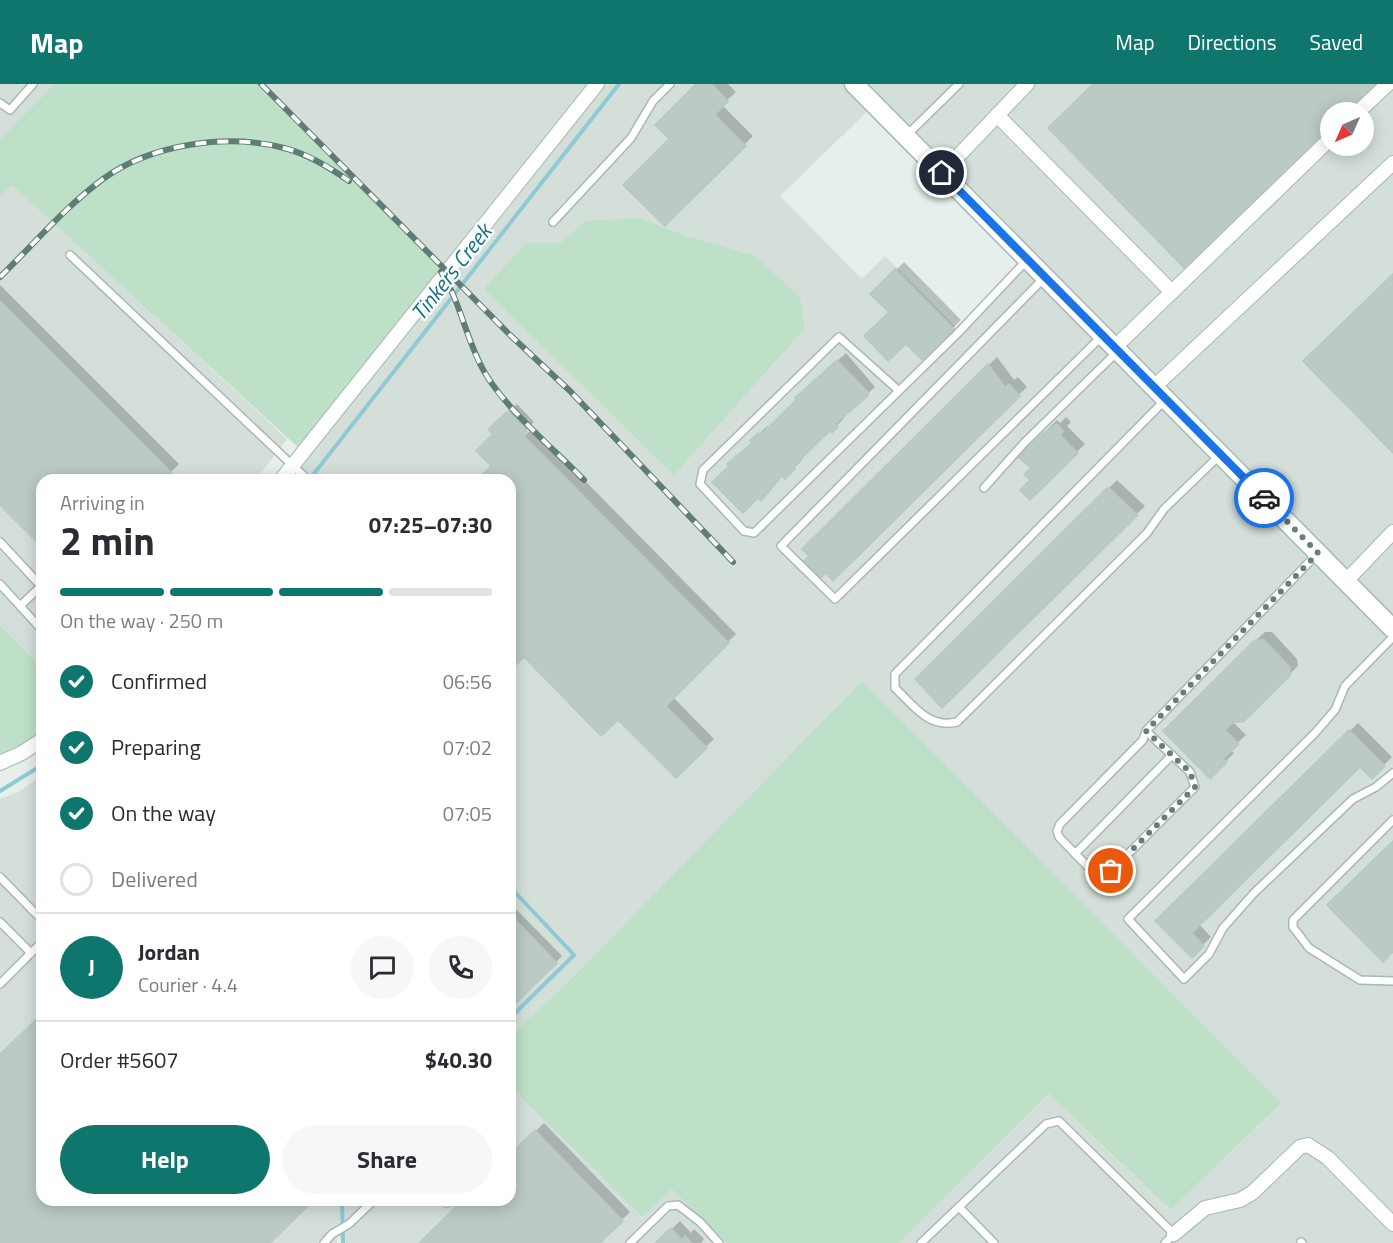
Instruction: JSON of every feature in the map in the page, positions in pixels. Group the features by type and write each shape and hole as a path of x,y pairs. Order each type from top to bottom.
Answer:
{"street":[{"path":"285,474 597,84"},
{"path":"854,84 1391,625"},
{"path":"942,173 1027,84"},
{"path":"1369,102 1388,84"},
{"path":"997,115 1172,292"},
{"path":"1112,344 1172,292 1320,149"},
{"path":"1160,393 1393,163"},
{"path":"1346,581 1393,532"},
{"path":"0,763 36,744"},
{"path":"1170,1239 1205,1208 1240,1200 1252,1193 1300,1147 1308,1145 1329,1158 1393,1224"}],"lane":[{"path":"0,103 10,110 33,84"},
{"path":"553,222 631,138 652,101 670,84"},
{"path":"905,136 958,84"},
{"path":"70,255 302,474"},
{"path":"898,390 839,337 704,470 700,484 744,531 754,533 957,334 1027,259"},
{"path":"1045,277 781,546 835,599 1112,344"},
{"path":"984,488 1112,344"},
{"path":"1160,393 895,674 895,688 927,719 943,726 957,722 1147,533 1164,509 1221,455"},
{"path":"0,542 36,581"},
{"path":"1146,731 1193,776 1196,782 1193,791 1111,871 1091,870 1059,837 1058,827 1143,740 1146,731 1318,553"},
{"path":"0,584 36,623"},
{"path":"20,606 36,591"},
{"path":"1391,625 1345,686 1335,710 1315,733 1128,919 1184,979 1209,954 1223,928 1254,893 1353,799 1376,787 1393,773"},
{"path":"1075,854 1172,755"},
{"path":"1393,820 1293,920 1293,927 1309,948 1360,980 1393,981"},
{"path":"0,877 36,914"},
{"path":"0,922 31,953"},
{"path":"1,981 36,948"},
{"path":"921,1243 1046,1124 1059,1121 1170,1239"},
{"path":"630,1243 669,1206 678,1205 700,1222 719,1243"},
{"path":"324,1243 368,1206"},
{"path":"959,1207 993,1243"}],"shaded area":[{"path":"0,84 54,84 0,139"},
{"path":"261,84 1393,84 1393,1243 899,1243 1049,1094 1171,1210 1281,1103 588,962 516,1031 516,474 286,474 447,271","holes":["874,105 1027,259 960,331 885,256 862,279 780,196"]},
{"path":"13,184 287,439 261,474 36,474 36,661 0,625 0,196"},
{"path":"36,779 36,1206 516,1206 516,1092 642,1217 672,1188 726,1243 346,1243 338,1235 337,1243 0,1243 0,799 20,791"}],"green space":[{"path":"54,84 261,84 447,271 303,452 12,185 0,196 0,139"},
{"path":"641,218 683,235 755,256 800,297 805,328 674,475 484,289 526,243 561,243 585,221"},
{"path":"0,625 36,661 36,743 0,763"},
{"path":"862,681 1281,1103 1171,1210 1049,1094 899,1243 726,1243 672,1189 642,1217 516,1092 516,1031 588,962"}],"building":[{"path":"696,84 712,84 728,101 715,115 746,146 665,226 623,185 669,139 655,125"},
{"path":"1093,84 1377,84 1358,102 1320,102 1320,139 1186,270 1048,128"},
{"path":"895,269 954,329 922,360 906,344 888,361 864,336 889,312 870,294"},
{"path":"1393,274 1393,453 1303,361"},
{"path":"0,301 172,473 36,474 36,541 0,505"},
{"path":"837,360 868,392 868,396 835,424 838,427 832,433 830,431 793,467 795,469 785,479 782,476 761,501 758,498 743,513 712,482 729,466 727,464 752,443 750,441 758,433 760,435 796,400 795,398"},
{"path":"988,364 1005,387 1009,384 1020,396 833,581 826,573 819,580 802,563 809,556 802,549"},
{"path":"508,411 527,431 523,435 729,643 666,706 707,748 676,778 618,720 601,736 524,657 516,665 516,474 483,474 491,466 476,451 493,434 488,429"},
{"path":"1057,424 1064,431 1060,435 1078,453 1030,500 1020,490 1030,480 1024,475 1031,468 1018,457 1041,435 1047,439 1042,434"},
{"path":"1108,487 1138,515 942,708 915,679"},
{"path":"1255,640 1264,640 1290,667 1290,676 1243,722 1234,722 1225,730 1239,744 1223,759 1227,762 1210,779 1163,731"},
{"path":"1349,730 1385,766 1372,779 1360,767 1192,933 1204,946 1192,958 1155,921"},
{"path":"1393,841 1393,952 1383,962 1327,905"},
{"path":"516,920 557,963 516,1003"},
{"path":"36,1020 36,1206 308,1206 270,1243 0,1243 0,1054"},
{"path":"535,1130 623,1221 600,1243 419,1243 457,1206 516,1206 516,1148"},
{"path":"671,1228 682,1240 685,1236 692,1243 655,1243"}],"waterway":[{"name":"Tinkers Creek","path":"314,474 619,84"},
{"name":"Tinkers Creek","path":"0,791 36,769"},
{"name":"Tinkers Creek","path":"516,893 574,955 516,1012"},
{"name":"Tinkers Creek","path":"342,1206 343,1243"}],"railway":[{"path":"261,84 510,335 570,391 733,562"},
{"path":"0,277 63,214 103,179 122,167 166,150 214,142 262,144 284,148 310,157 349,181"},
{"path":"441,272 454,296 478,361 494,387 518,415 584,480"}],"way so far":[{"path":"1111,871 1195,787 1196,782 1190,772 1146,731 1318,553 1264,498"}],"route":[{"path":"942,173 1264,498"}]}
